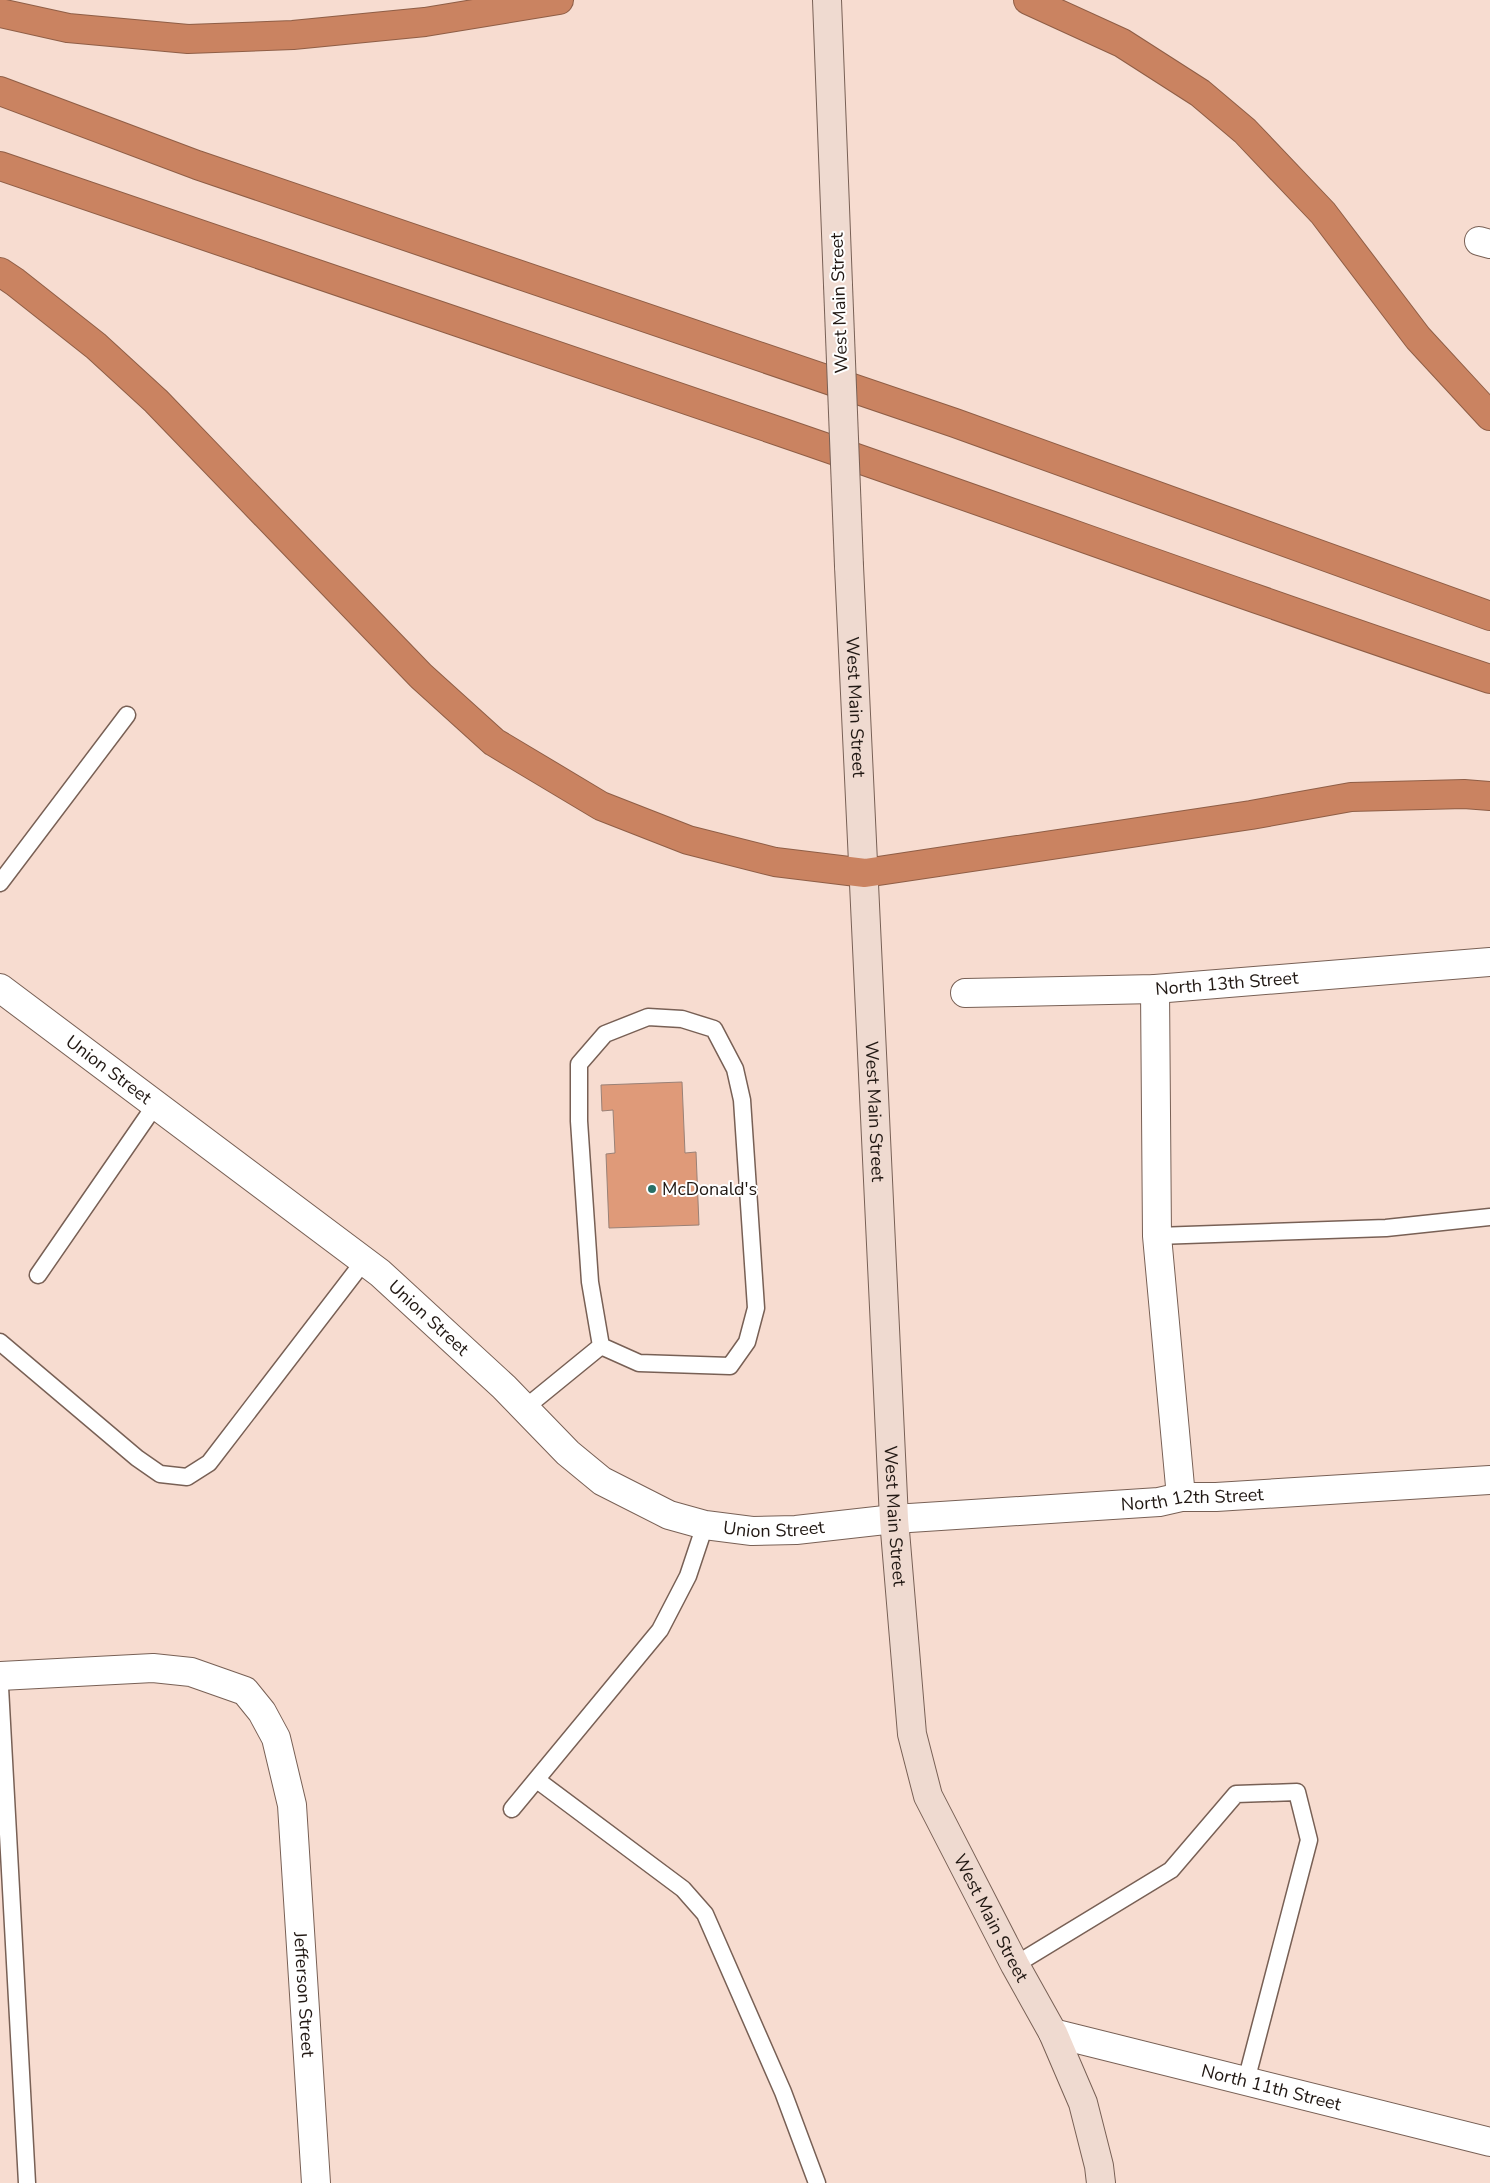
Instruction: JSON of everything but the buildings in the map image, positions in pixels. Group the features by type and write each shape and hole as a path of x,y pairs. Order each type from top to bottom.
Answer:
{"highway":[{"path":"0,13 68,28 188,39 293,35 425,22 559,0"},
{"path":"1028,0 1122,42 1200,94 1245,131 1323,213 1418,338 1490,416"},
{"path":"0,92 196,165 955,423 1490,616"},
{"path":"0,166 772,429 1344,630 1490,679"},
{"path":"0,272 16,282 96,346 156,401 421,676 494,742 601,806 688,840 775,862 865,873 1351,798 1464,794 1490,796"}],"main road":[{"name":"West Main Street","path":"827,0 849,566 894,1518 912,1734 928,1796 1015,1965 1053,2033 1083,2103 1101,2183"}],"street":[{"name":"North 13th Street","path":"965,994 1155,989 1490,962"},
{"name":"Union Street","path":"0,988 364,1261 424,1313 525,1408 568,1453 602,1481 668,1515 705,1525 752,1531 796,1530 894,1518"},
{"path":"1155,989 1157,1236 1181,1497"},
{"name":"North 12th Street","path":"894,1518 1159,1502 1181,1497 1490,1480"},
{"name":"Jefferson Street","path":"0,1676 153,1668 191,1672 244,1691 262,1712 276,1738 292,1805 316,2183"},
{"name":"North 11th Street","path":"1053,2033 1490,2142"}],"lane":[{"path":"0,883 127,715"},
{"path":"648,1017 682,1019 714,1030 735,1069 742,1100 756,1308 747,1342 730,1366 639,1363 601,1346 590,1282 579,1121 579,1064 605,1034 648,1017"},
{"path":"38,1274 156,1104"},
{"path":"1157,1236 1386,1228 1490,1217"},
{"path":"0,1342 136,1458 160,1474 187,1477 209,1463 364,1261"},
{"path":"525,1408 601,1346"},
{"path":"512,1810 660,1630 688,1576 705,1525"},
{"path":"0,1687 28,2183"},
{"path":"537,1780 683,1888 705,1914 783,2092 817,2183"},
{"path":"1015,1965 1171,1870 1236,1794 1297,1792 1308,1840 1246,2081"}],"place":[{"name":"McDonald's","path":"652,1189"}]}
